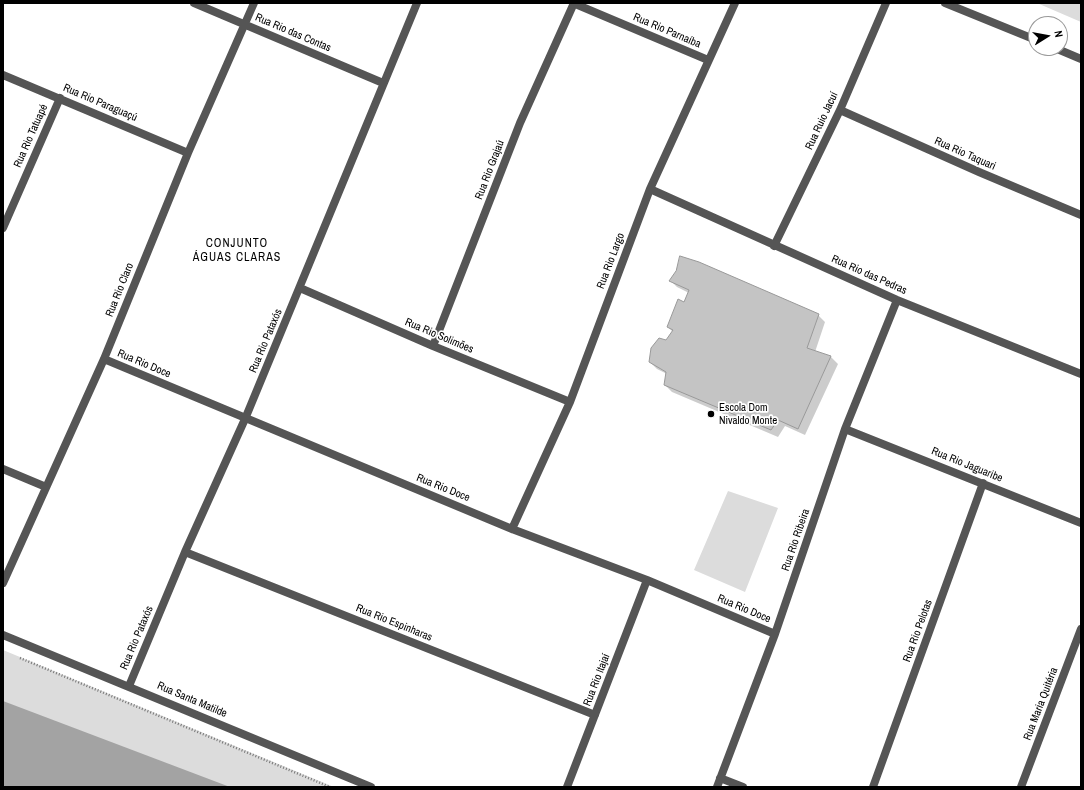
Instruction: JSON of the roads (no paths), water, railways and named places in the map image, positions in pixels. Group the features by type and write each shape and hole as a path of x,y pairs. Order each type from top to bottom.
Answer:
{"street":[{"name":"Rua Rio das Contas","path":"194,3 383,83"},
{"name":"Rua Rio Claro","path":"3,583 104,359 188,153 254,3"},
{"name":"Rua Rio Pataxós","path":"129,686 185,552 246,419 417,3"},
{"name":"Rua Rio Parnaíba","path":"573,3 708,60"},
{"name":"Rua Rio Grajaú","path":"433,346 520,123 573,3"},
{"name":"Rua Rio Largo","path":"512,529 570,402 650,189 735,3"},
{"name":"Rua Ruio Jacuí","path":"774,246 840,110 886,3"},
{"path":"945,3 1028,37"},
{"path":"1068,54 1081,59"},
{"name":"Rua Rio Paraguaçú","path":"3,75 188,153"},
{"name":"Rua Rio Tatuapé","path":"3,228 60,98"},
{"name":"Rua Rio Taquari","path":"840,110 979,172 1081,214"},
{"name":"Rua Rio das Pedras","path":"650,189 897,300 1081,374"},
{"name":"Rua Rio Solimões","path":"300,288 433,346 570,402"},
{"name":"Rua Rio Ribeira","path":"717,787 775,634 845,429 897,300"},
{"name":"Rua Rio Doce","path":"104,359 512,529 647,580 775,634"},
{"name":"Rua Rio Jaguaribe","path":"845,429 1081,523"},
{"path":"3,469 46,487"},
{"name":"Rua Rio Pelotas","path":"873,787 983,483"},
{"name":"Rua Rio Espinharas","path":"185,552 595,715"},
{"name":"Rua Rio Itajaí","path":"566,787 647,580"},
{"name":"Rua Maria Quitéria","path":"1021,787 1081,629"},
{"name":"Rua Santa Matilde","path":"3,635 371,787"},
{"path":"720,778 743,787"}],"place":[{"name":"Escola Dom Nivaldo Monte","path":"711,414"}],"district":[{"name":"CONJUNTO ÁGUAS CLARAS","path":"237,251"}]}
